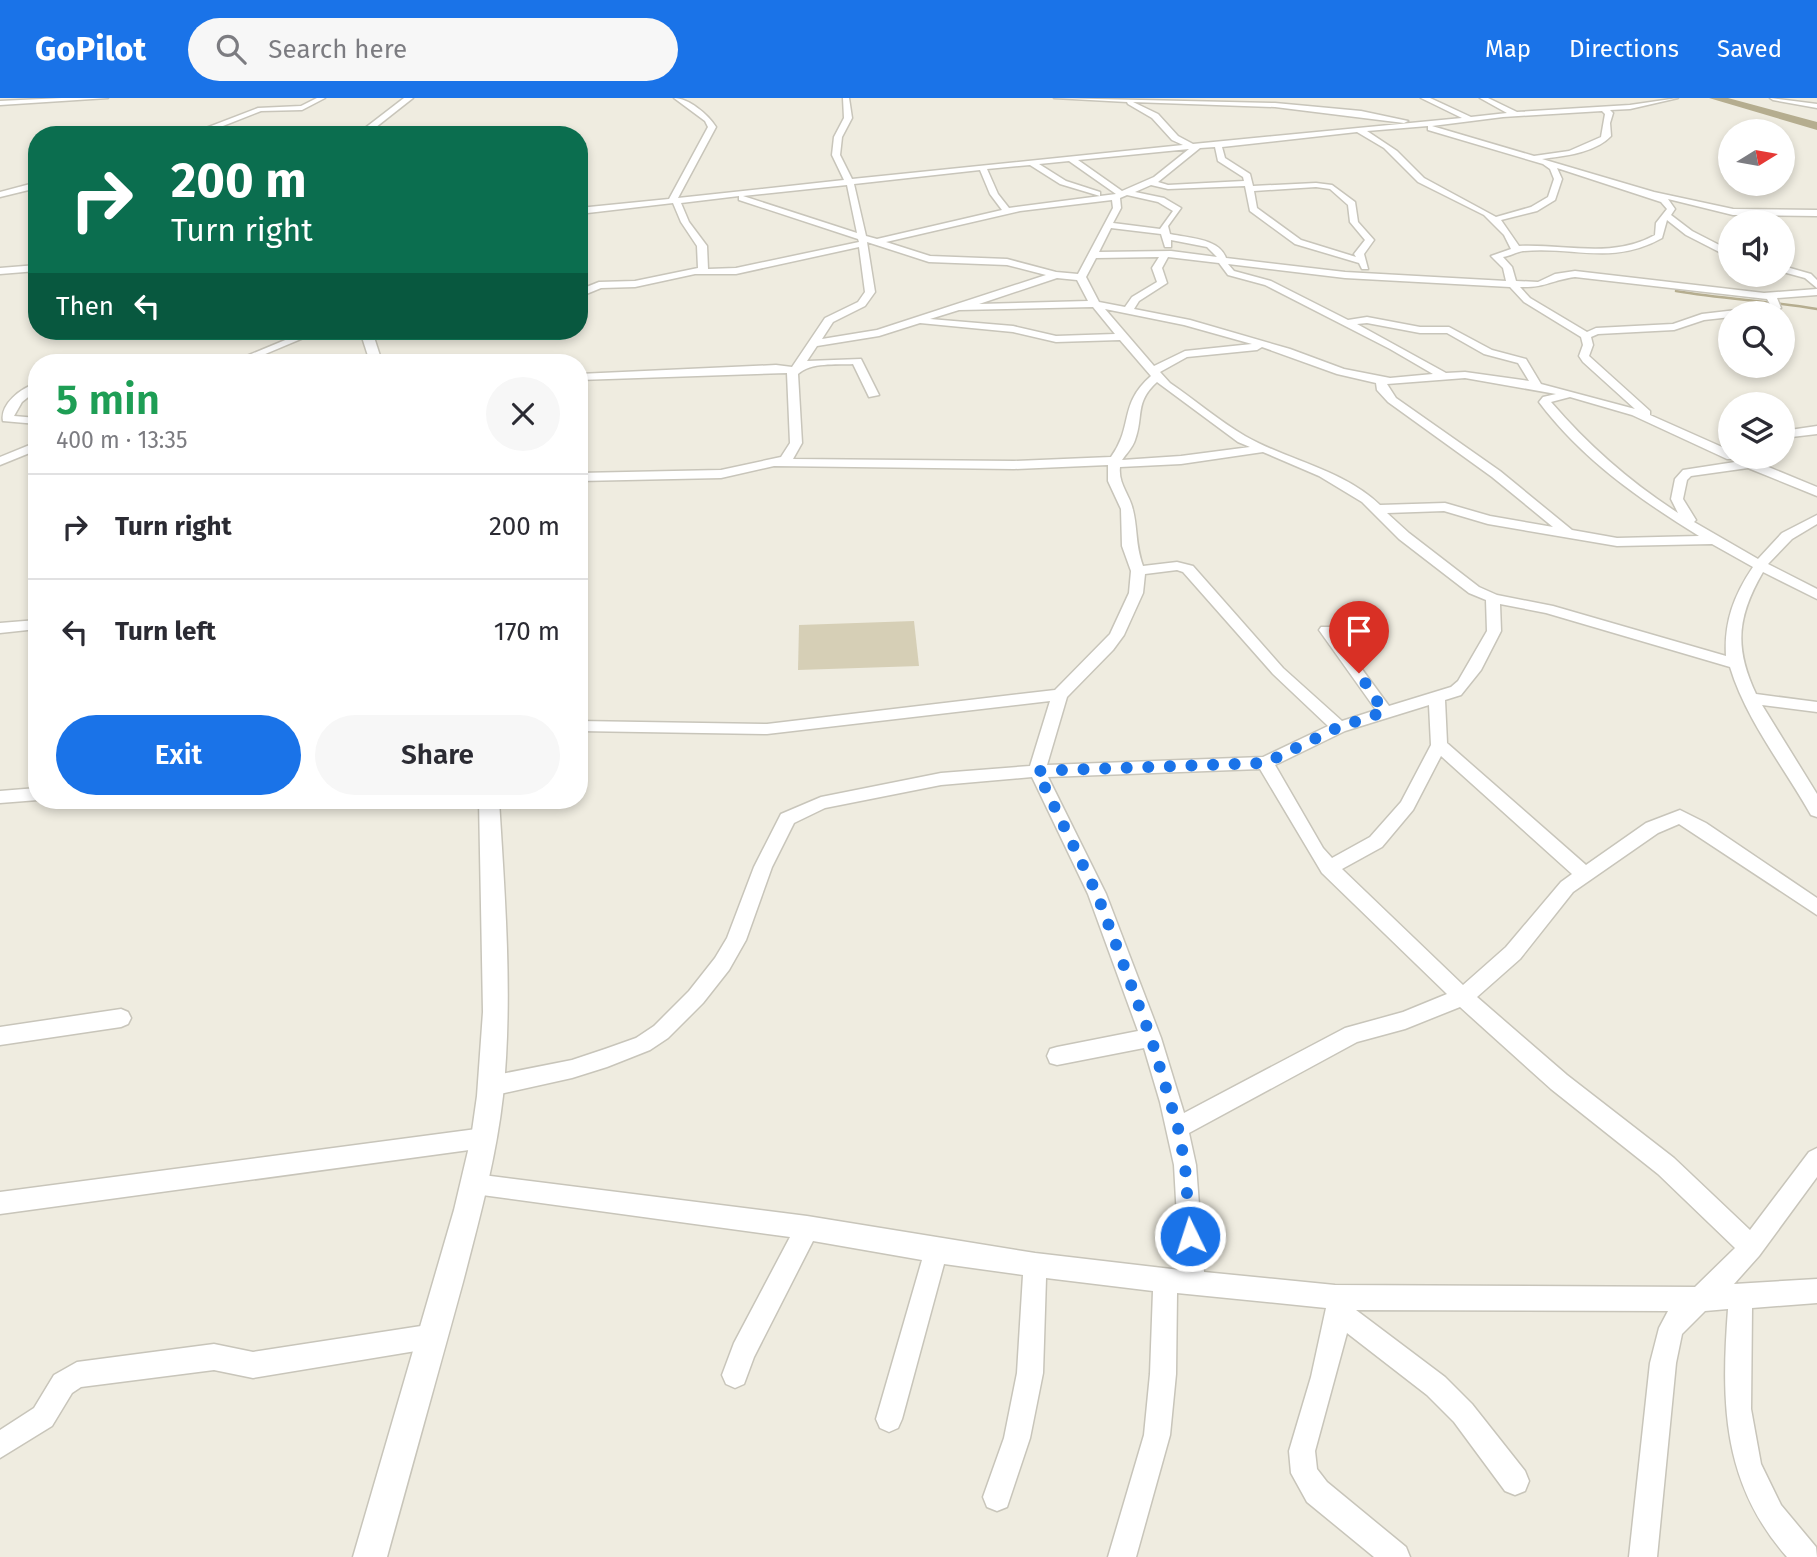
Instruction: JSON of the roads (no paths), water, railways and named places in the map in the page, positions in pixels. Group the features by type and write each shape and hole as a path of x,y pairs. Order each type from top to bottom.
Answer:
{"street":[{"path":"0,103 105,98"},
{"path":"216,126 260,110 302,108 322,98"},
{"path":"371,126 409,98"},
{"path":"674,201 712,127 708,120 677,98"},
{"path":"777,463 791,456 795,450 795,371 829,320 858,307 868,297 870,286 865,269 865,242 851,182 836,155 838,137 848,118 846,98"},
{"path":"1057,98 1319,102 1423,125 1649,193 1733,212 1817,214"},
{"path":"1424,98 1470,119"},
{"path":"1483,98 1515,114"},
{"path":"588,210 1358,129 1423,125 1515,114 1637,107 1675,98"},
{"path":"1773,98 1817,106"},
{"path":"1129,100 1133,106 1155,116 1175,138 1195,147"},
{"path":"1319,102 1390,149 1409,170 1429,185 1497,219 1507,230 1516,249"},
{"path":"1530,158 1571,153 1604,139 1607,136 1606,123 1609,113 1605,110"},
{"path":"1218,145 1219,157 1244,172 1254,209 1292,238 1323,251 1360,261"},
{"path":"697,272 736,271 1007,211 1121,196 1150,182 1195,147"},
{"path":"1072,159 1121,196"},
{"path":"1033,163 1042,171 1081,189 1154,198 1176,207 1178,212 1169,217 1164,226 1168,254 1157,268 1162,283 1135,299 1127,311"},
{"path":"1497,219 1534,209 1552,198 1558,179 1553,168 1546,163"},
{"path":"983,169 994,194 1007,211"},
{"path":"1150,182 1168,187 1321,185 1338,190 1352,204 1353,222 1370,240 1359,254 1360,261 1372,277"},
{"path":"0,195 28,187"},
{"path":"1649,193 1667,203 1671,209 1660,223 1659,236 1625,250 1606,252 1549,247 1516,249 1512,253 1496,256 1507,267 1508,278 1533,305 1586,336 1588,345 1584,356 1587,360 1657,422"},
{"path":"732,196 758,202 865,242 929,259 1007,262 1056,275 1081,277"},
{"path":"1121,196 1081,277 1083,285 1155,375 1224,428 1261,449 1323,473 1379,509 1404,536 1474,590 1493,598 1548,609 1738,664"},
{"path":"588,290 599,285 635,284 703,270 702,246 674,201"},
{"path":"1667,215 1682,229 1718,248"},
{"path":"1108,225 1166,234 1217,248 1231,273 1261,280 1394,347 1442,375"},
{"path":"1092,255 1168,254 1372,277 1540,285 1558,276 1575,274 1770,296 1817,292"},
{"path":"0,271 28,269"},
{"path":"1795,272 1817,275"},
{"path":"1805,274 1817,285"},
{"path":"814,343 867,336 1056,275"},
{"path":"1770,296 1772,301"},
{"path":"959,307 1096,304 1186,321 1270,346 1341,372 1381,381 1442,375 1476,376 1537,386 1570,393 1657,422 1718,450"},
{"path":"1586,336 1595,331 1682,326 1702,317 1718,315"},
{"path":"1345,323 1367,320 1420,330 1454,331 1488,352 1522,361 1537,386"},
{"path":"916,321 1013,329 1056,339 1122,337"},
{"path":"257,354 292,340"},
{"path":"1193,1282 1185,1165 1178,1128 1151,1038 1097,894 1037,771 1060,695 1117,635 1136,593 1138,571 1129,546 1127,509 1114,481 1115,462 1129,441 1135,403 1142,390 1155,375 1185,354 1270,346"},
{"path":"588,377 776,368 795,371 812,363 857,361 873,395"},
{"path":"1381,381 1383,390 1392,400 1496,474 1569,534"},
{"path":"28,390 8,413 7,419 28,420"},
{"path":"1570,393 1545,401 1563,425 1628,486 1760,566 1817,595"},
{"path":"1795,434 1817,430"},
{"path":"1803,433 1817,441"},
{"path":"1712,447 1718,445"},
{"path":"588,477 721,474 777,463 1014,465 1181,460 1261,449"},
{"path":"0,461 28,450"},
{"path":"1693,525 1677,499 1681,479 1687,473 1718,468"},
{"path":"1760,469 1817,492"},
{"path":"1379,509 1444,507 1488,520 1639,543 1718,540"},
{"path":"1817,519 1778,541 1745,592 1732,636 1750,698 1817,811"},
{"path":"1138,571 1177,566 1188,569 1278,671 1339,727"},
{"path":"491,1086 572,1069 607,1058 643,1044 661,1032 696,997 722,964 736,940 763,867 787,819 821,803 901,785 1037,771 1265,763 1339,727 1456,691 1469,681 1475,671 1484,644 1496,624 1493,598"},
{"path":"0,628 28,625"},
{"path":"1326,630 1375,695 1384,712"},
{"path":"588,726 767,729 1060,695"},
{"path":"1750,698 1817,706"},
{"path":"1328,868 1376,842 1399,817 1439,744 1437,699"},
{"path":"1439,744 1584,874"},
{"path":"1265,763 1305,834 1328,868 1463,997 1559,1082 1666,1166 1751,1248"},
{"path":"0,797 28,795"},
{"path":"370,1557 434,1336 475,1185 484,1138 491,1086 495,1006 489,809"},
{"path":"1178,1128 1352,1034 1405,1020 1463,997 1513,953 1567,887 1652,828 1680,816 1817,908"},
{"path":"0,1036 121,1018"},
{"path":"1056,1056 1151,1038"},
{"path":"0,1203 484,1138"},
{"path":"1643,1557 1667,1342 1671,1328 1680,1316 1751,1248 1817,1159"},
{"path":"475,1185 807,1228 936,1251 1035,1265 1165,1278 1337,1304 1699,1299 1817,1291"},
{"path":"735,1375 743,1352 807,1228"},
{"path":"889,1419 936,1251"},
{"path":"997,1497 1017,1438 1030,1373 1035,1265"},
{"path":"1122,1557 1157,1435 1163,1374 1165,1278"},
{"path":"1741,1296 1737,1368 1741,1434 1749,1470 1771,1515 1806,1557"},
{"path":"1337,1304 1436,1386 1463,1413 1515,1480"},
{"path":"1337,1304 1324,1377 1302,1451 1304,1473 1317,1492 1396,1557"},
{"path":"0,1446 43,1417 63,1384 77,1375 214,1357 253,1365 434,1336"}],"waterway":[{"path":"1715,98 1817,126"},
{"path":"1676,291 1817,309"}]}
